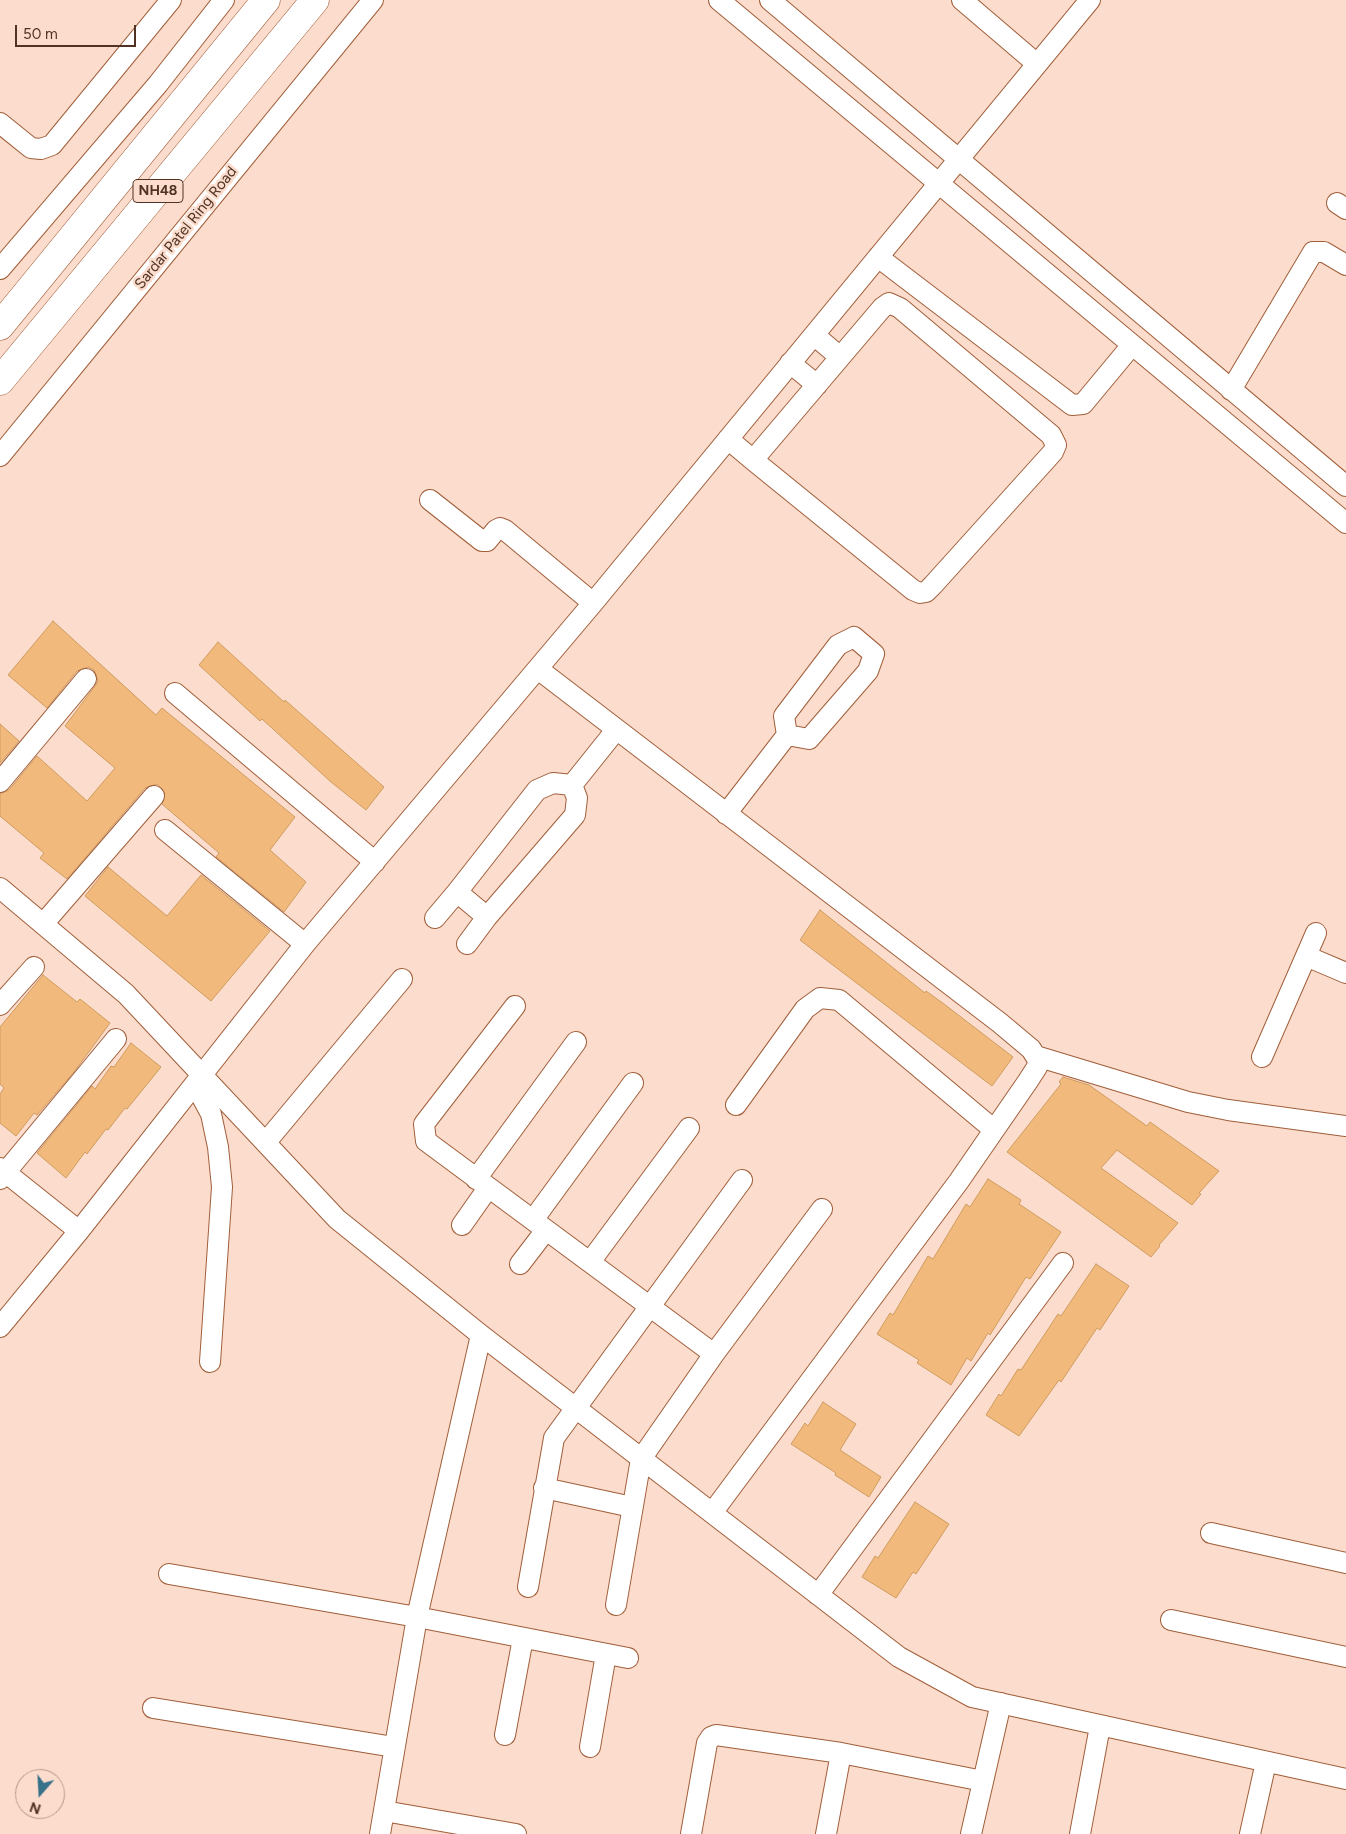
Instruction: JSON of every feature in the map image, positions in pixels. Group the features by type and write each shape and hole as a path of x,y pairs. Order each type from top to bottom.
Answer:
{"highway":[{"name":"NH48","path":"0,326 266,0"},
{"name":"NH48","path":"0,382 315,0"}],"street":[{"path":"0,123 31,148 41,149 52,145 171,0"},
{"path":"0,269 158,84 224,0"},
{"name":"Sardar Patel Ring Road","path":"0,456 373,0"},
{"path":"719,0 1346,523"},
{"path":"770,0 1346,486"},
{"path":"962,0 1037,64"},
{"path":"0,1327 79,1232 305,944 593,603 1090,0"},
{"path":"1231,390 1313,252 1324,252 1346,265"},
{"path":"878,257 1072,405 1083,404 1132,345"},
{"path":"728,439 753,460 913,590 920,592 926,592 933,585 1053,452 1056,445 1051,435 894,304 889,303 882,308 753,460"},
{"path":"814,335 840,357"},
{"path":"790,363 817,385"},
{"path":"430,500 482,541 487,541 500,528 505,530 593,603"},
{"path":"726,814 787,735 784,716 838,645 854,637 874,654 868,671 809,739 787,735"},
{"path":"538,668 616,730 1000,1023 1031,1049 1036,1056 1036,1067 889,1276 712,1513"},
{"path":"0,782 86,679"},
{"path":"175,693 375,862"},
{"path":"572,785 616,730"},
{"path":"435,918 537,790 553,783 572,785"},
{"path":"466,944 575,815 577,798 572,785"},
{"path":"43,924 154,796"},
{"path":"165,830 305,944"},
{"path":"0,888 126,994 199,1080 266,1142 337,1219 481,1335 899,1657 934,1678 972,1697 1346,1779"},
{"path":"456,892 487,917"},
{"path":"1262,1056 1316,932"},
{"path":"1306,956 1346,973"},
{"path":"0,1005 34,967"},
{"path":"266,1142 402,979"},
{"path":"736,1105 805,1009 820,998 839,1000 993,1129"},
{"path":"515,1006 424,1124 426,1140 714,1354"},
{"path":"79,1232 2,1173 116,1039"},
{"path":"462,1225 482,1183 576,1042"},
{"path":"1036,1056 1188,1102 1228,1110 1346,1126"},
{"path":"199,1080 211,1114 218,1147 222,1187 210,1362"},
{"path":"520,1264 539,1225 632,1083"},
{"path":"590,1262 690,1128"},
{"path":"528,1587 554,1438 742,1180"},
{"path":"616,1605 641,1458 714,1354 822,1209"},
{"path":"818,1595 1063,1263"},
{"path":"380,1834 417,1617 481,1335"},
{"path":"544,1488 632,1507"},
{"path":"1211,1533 1346,1563"},
{"path":"169,1574 417,1617 628,1658"},
{"path":"1170,1620 1346,1657"},
{"path":"504,1735 523,1638"},
{"path":"590,1747 606,1654"},
{"path":"971,1834 1001,1703"},
{"path":"154,1708 394,1747"},
{"path":"1080,1834 1100,1726"},
{"path":"691,1834 707,1743 716,1735 841,1753 983,1781"},
{"path":"826,1834 841,1753"},
{"path":"1250,1834 1266,1762"},
{"path":"384,1811 415,1825 516,1834"}],"building":[{"path":"53,621 156,715 162,708 295,817 270,850 306,882 284,912 216,857 219,853 162,804 165,793 157,784 145,788 67,879 40,858 44,853 0,816 0,794 9,790 37,756 87,801 115,768 65,726 98,681 94,670 88,667 77,671 47,708 8,675"},
{"path":"218,642 284,702 285,700 384,787 366,810 331,782 262,719 260,721 199,665"},
{"path":"0,724 19,741 0,763"},
{"path":"108,867 167,916 201,875 270,931 211,1001 85,896"},
{"path":"820,910 925,993 926,991 944,1004 1013,1057 992,1086 800,940"},
{"path":"43,975 77,1002 80,999 110,1023 74,1072 37,1115 34,1113 16,1136 0,1123 0,1094 4,1088 0,1084 0,1027"},
{"path":"131,1043 161,1067 127,1109 125,1108 108,1130 106,1129 87,1154 85,1152 66,1178 37,1153 92,1086 95,1089 111,1066 114,1067"},
{"path":"1063,1077 1089,1085 1147,1126 1150,1122 1219,1171 1199,1193 1201,1194 1192,1205 1117,1150 1101,1168 1178,1223 1151,1257 1007,1152 1061,1084 1059,1082"},
{"path":"988,1179 1021,1200 1019,1204 1061,1232 1030,1279 1026,1277 990,1335 988,1333 971,1361 967,1358 951,1385 917,1363 919,1360 877,1334 890,1313 893,1315 928,1256 933,1259 966,1204 970,1207"},
{"path":"1096,1264 1129,1286 1100,1330 1097,1328 1061,1382 1059,1380 1019,1436 986,1415 1018,1369 1021,1370 1058,1314 1061,1316"},
{"path":"823,1402 856,1424 840,1450 881,1477 869,1497 791,1444 805,1423 808,1426"},
{"path":"915,1502 949,1524 916,1574 913,1572 896,1598 862,1577 875,1556 878,1558"}]}
